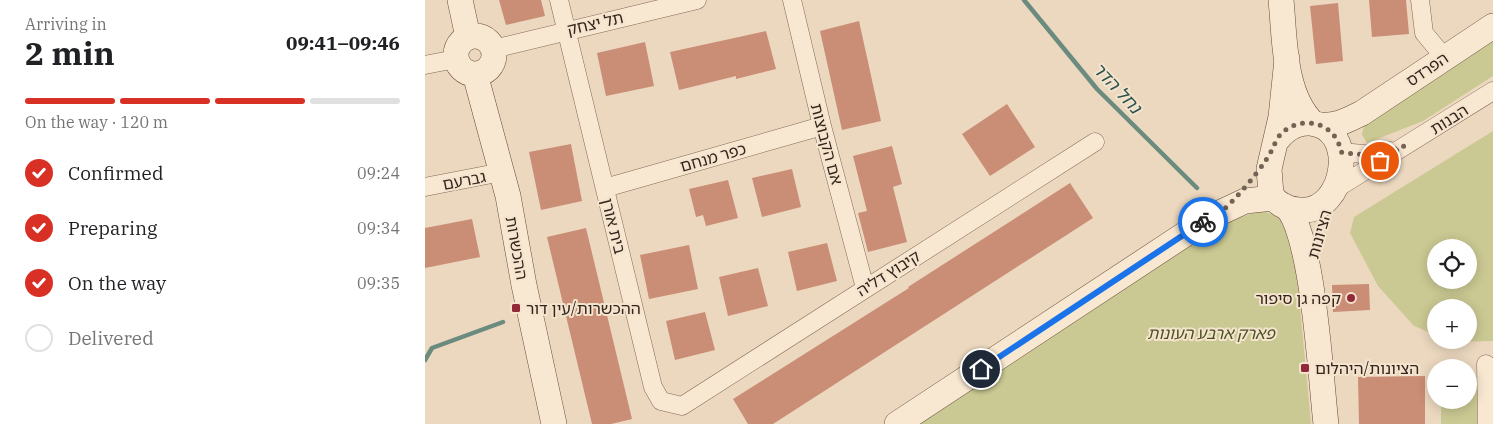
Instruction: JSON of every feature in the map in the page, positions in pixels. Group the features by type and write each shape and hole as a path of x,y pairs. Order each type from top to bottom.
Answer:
{"street":[{"path":"460,0 468,37"},
{"name":"בית אורן","path":"559,0 653,386 661,401 682,406"},
{"name":"תל יצחק","path":"493,49 697,0"},
{"name":"אם הקבוצות","path":"792,0 822,126 865,288"},
{"path":"1223,210 1255,199 1279,202 1297,210 1312,209 1323,203 1332,194 1340,149 1333,133 1316,124 1304,112 1292,86 1287,59 1281,0"},
{"path":"1420,0 1424,33 1444,57"},
{"name":"הפרדס","path":"1316,124 1339,123 1362,113 1493,26"},
{"path":"477,36 485,38 493,49 492,64 483,72 475,74 461,68 456,59 458,45 468,37 477,36"},
{"path":"425,64 456,59"},
{"path":"1279,202 1269,178 1281,117 1287,59"},
{"name":"ההכשרות","path":"475,74 502,172 554,424"},
{"name":"הבנות","path":"1332,194 1404,146 1493,91"},
{"name":"הפרדס","path":"1340,149 1347,130 1362,113"},
{"path":"897,424 1223,210 1257,173 1283,132 1291,127 1305,123 1316,124"},
{"name":"כפר מנחם","path":"605,188 822,126"},
{"name":"קיבוץ דליה","path":"682,406 1095,142"},
{"name":"הבנות","path":"1340,149 1373,155 1404,146"},
{"name":"גברעם","path":"425,187 502,172"},
{"name":"הציונות","path":"1309,271 1312,249 1332,194"},
{"name":"הציונות","path":"1279,202 1293,217 1301,234 1309,271 1326,424"},
{"path":"1486,364 1487,424"}],"green space":[{"path":"1493,41 1493,76 1423,121 1367,143 1362,135 1364,125"},
{"path":"1493,131 1493,341 1477,341 1477,299 1427,299 1427,331 1414,326 1378,286 1350,233 1354,217"},
{"name":"פארק ארבע העונות","path":"1261,210 1278,217 1294,243 1311,424 915,424 1201,232"},
{"path":"1441,409 1477,409 1477,424 1441,424"}],"building":[{"path":"499,0 541,0 545,16 506,25"},
{"path":"1369,0 1406,0 1409,34 1372,37"},
{"path":"1338,3 1343,61 1316,64 1310,6"},
{"path":"859,21 881,121 842,130 820,31"},
{"path":"766,31 776,69 736,79 736,76 679,90 670,52"},
{"path":"645,42 654,86 606,96 597,53"},
{"path":"1007,104 1035,147 990,176 962,134"},
{"path":"571,144 582,201 541,210 529,152"},
{"path":"892,146 902,184 893,187 907,242 868,252 858,213 867,211 853,156"},
{"path":"792,169 801,207 762,217 752,178"},
{"path":"728,180 738,218 706,226 703,215 696,217 689,189"},
{"path":"1070,183 1093,218 773,424 748,424 733,399 909,288"},
{"path":"472,219 480,257 425,268 425,228"},
{"path":"586,228 632,419 611,424 592,424 547,237"},
{"path":"827,243 837,281 797,291 788,252"},
{"path":"689,245 698,289 649,299 640,255"},
{"path":"758,268 768,306 728,316 719,277"},
{"name":"קפה גן סיפור","path":"1369,284 1370,310 1333,312 1332,285"},
{"path":"705,312 715,350 675,360 666,321"},
{"path":"1425,376 1425,424 1359,424 1358,377"}],"waterway":[{"name":"נחל הדר","path":"1024,0 1097,89 1197,188"},
{"path":"425,360 432,348 503,322"}],"way so far":[{"path":"1203,222 1223,210 1264,164 1283,132 1297,124 1313,123 1327,128 1333,133 1341,152 1373,155 1404,146 1380,161"}],"place":[{"name":"קפה גן סיפור","path":"1351,298"},
{"name":"ההכשרות/עין דור","path":"516,308"},
{"name":"הציונות/היהלום","path":"1305,368"}],"route":[{"path":"981,369 1203,222"}]}
